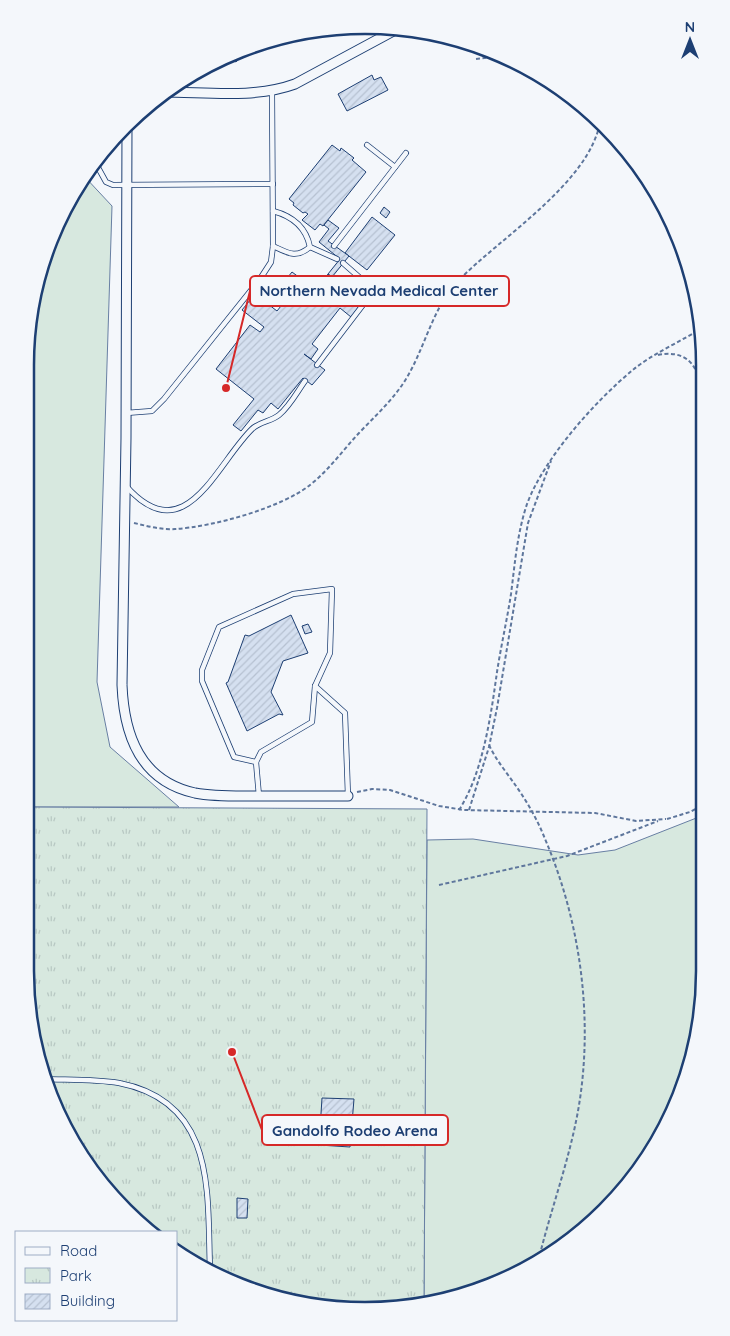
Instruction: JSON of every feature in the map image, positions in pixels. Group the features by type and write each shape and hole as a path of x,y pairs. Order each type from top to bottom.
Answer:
{"street":[{"path":"178,92 272,91 295,84 388,34"},
{"path":"126,136 124,720 134,746 151,769 177,787 209,795 348,796"}],"lane":[{"path":"126,413 152,410 164,399 260,279 271,262 273,246 272,91"},
{"path":"367,146 395,167"},
{"path":"334,246 406,153"},
{"path":"98,169 106,182 113,185 273,184"},
{"path":"272,211 284,213 299,224 307,233 310,247"},
{"path":"273,246 292,255 303,253 310,247"},
{"path":"310,247 329,253 337,259"},
{"path":"317,365 369,296 367,284 343,263"},
{"path":"125,485 136,498 150,506 163,509 186,506 208,487 253,428 279,415 305,381"},
{"path":"256,762 234,757 202,681 202,670 219,627 293,594 332,589 330,653 315,686 312,722 261,752 256,762 259,796"},
{"path":"315,686 345,713 348,796"},
{"path":"52,1079 118,1083 155,1096 174,1111 190,1129 201,1152 207,1177 210,1264"}],"path":[{"path":"476,59 488,58"},
{"path":"125,520 167,529 188,527 273,505 291,498 311,484 399,390 451,289 464,275 532,217 575,172 590,152 597,130"},
{"path":"459,810 474,777 493,703 522,521 535,486 552,459 573,432 622,380 635,368 695,333"},
{"path":"654,357 671,354 685,358 696,370"},
{"path":"469,810 489,745 516,600 524,540 531,513 552,459"},
{"path":"489,745 532,812 553,859 567,906 582,973 583,1062 580,1099 541,1252"},
{"path":"348,796 361,790 390,790 439,806 459,810 605,814 645,821 666,820"},
{"path":"439,885 581,852 651,823 666,820 696,809"}],"green space":[{"path":"89,182 112,206 97,682 110,747 179,807 34,807 34,343 40,300 51,259 68,218"},
{"path":"34,807 427,809 424,1297 387,1302 343,1302 300,1296 259,1285 218,1268 178,1244 178,1231 160,1231 131,1205 102,1173 68,1118 45,1057 34,993"},
{"path":"696,818 696,993 685,1057 671,1098 652,1137 628,1173 599,1205 567,1234 531,1258 492,1277 451,1291 424,1297 427,840 473,839 578,855 615,850"}],"building":[{"path":"372,75 374,80 381,77 388,90 347,111 338,94"},
{"path":"332,145 340,151 341,148 354,158 352,160 366,172 323,226 320,224 315,230 302,220 308,214 303,213 289,199"},
{"path":"384,207 390,212 386,218 380,213"},
{"path":"372,217 395,235 367,270 345,253"},
{"path":"328,220 339,228 328,241 349,256 332,277 328,274 340,259 319,242 329,229 324,225"},
{"path":"292,272 316,290 328,274 363,301 351,317 340,308 312,344 318,349 311,359 304,354 325,370 312,385 303,378 278,409 271,403 263,413 258,410 241,431 233,425 254,399 216,369 250,325 260,332 264,327 242,310 255,294 277,311 281,306 271,298"},
{"path":"291,615 308,653 283,661 271,692 283,715 279,714 247,731 226,683 245,635 249,636"},
{"path":"308,624 312,632 305,634 302,626"},
{"path":"322,1098 354,1099 350,1147 319,1145"},
{"path":"237,1198 248,1199 247,1218 237,1218"}],"place":[{"name":"Northern Nevada Medical Center","path":"226,388"},
{"name":"Gandolfo Rodeo Arena","path":"232,1052"}]}
